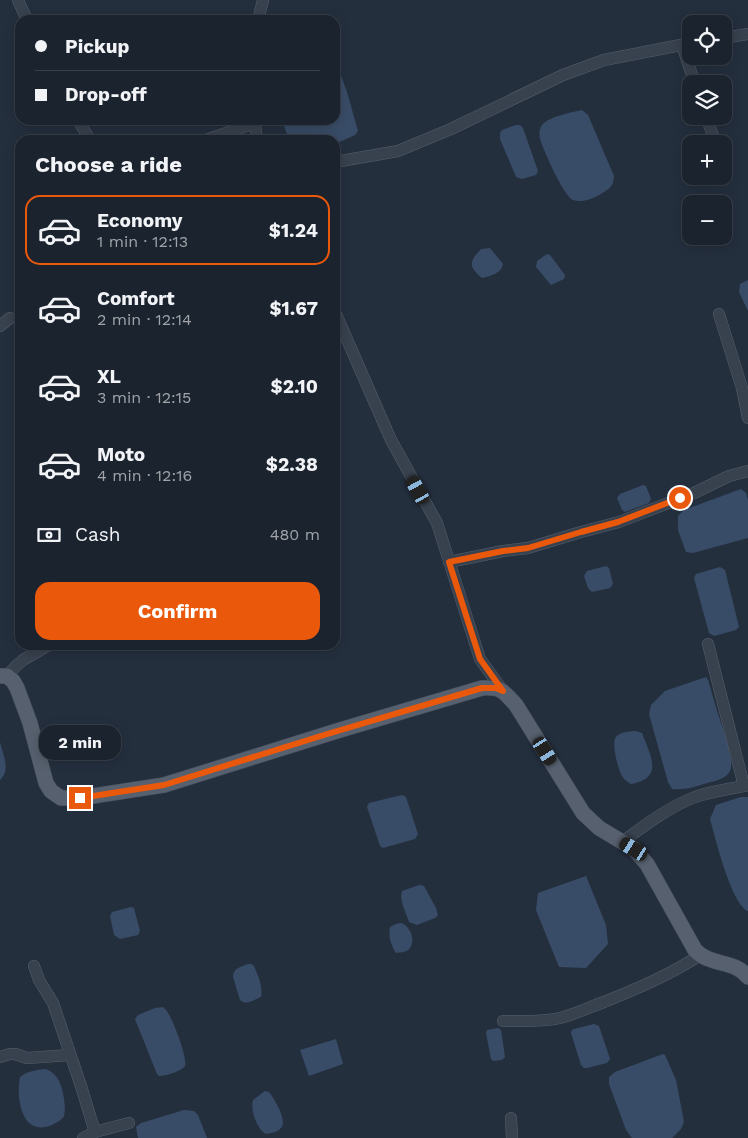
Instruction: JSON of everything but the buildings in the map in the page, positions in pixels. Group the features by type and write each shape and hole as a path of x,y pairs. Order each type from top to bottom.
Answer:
{"main road":[{"path":"4,676 13,681 17,688 30,723 46,782 51,791 61,798 80,798 164,785 332,732 482,688 496,688 503,691 516,705 583,813 599,828 634,849 644,860 695,950 707,960 737,967 748,977"}],"street":[{"path":"18,0 25,15"},
{"path":"259,15 263,0"},
{"path":"732,37 748,34"},
{"path":"340,161 398,151 451,129 563,75 604,60 682,45"},
{"path":"220,135 247,125"},
{"path":"719,314 742,388 748,418"},
{"path":"0,326 10,318"},
{"path":"340,323 391,440 437,523 480,659 503,691"},
{"path":"449,562 528,548 618,522 694,493 729,476 748,471"},
{"path":"622,842 674,807 696,797 746,786 708,644"},
{"path":"4,676 23,660 40,650"},
{"path":"503,1021 532,1021 560,1018 634,989 688,963 700,955"},
{"path":"34,966 39,980 53,1003 95,1132"},
{"path":"0,1057 10,1054 27,1058 70,1055"},
{"path":"511,1118 512,1138"},
{"path":"83,1138 95,1132 129,1123"}],"water":[{"path":"340,73 358,131 355,135 340,142 340,135 287,135 284,125 340,125"},
{"path":"582,110 588,115 614,176 613,183 608,190 593,198 579,201 573,200 564,191 549,162 539,133 546,121"},
{"path":"520,125 523,128 538,171 536,175 522,179 516,177 500,139 502,130"},
{"path":"490,248 503,264 498,272 482,278 472,267 472,261 481,249"},
{"path":"547,254 550,255 565,275 564,279 551,285 536,267 537,261"},
{"path":"748,280 748,311 739,292 740,284"},
{"path":"643,485 646,486 651,499 649,503 625,512 622,510 617,498 620,494"},
{"path":"741,489 746,493 748,500 748,538 693,553 686,552 678,530 678,516 684,510"},
{"path":"606,566 609,568 613,584 610,588 592,592 588,588 584,576 587,571"},
{"path":"720,567 725,570 739,627 736,630 714,636 709,633 694,578 696,574"},
{"path":"706,677 729,749 731,758 730,771 726,776 717,780 690,788 672,789 668,782 649,714 651,705 665,691"},
{"path":"635,731 642,733 651,757 652,771 642,781 631,784 620,773 614,745 618,735"},
{"path":"0,742 6,767 0,780"},
{"path":"402,795 406,797 418,834 415,839 383,848 380,846 367,807 369,803"},
{"path":"741,797 748,797 748,911 741,905 729,883 710,819 716,805"},
{"path":"586,876 606,925 608,944 586,968 559,967 536,910 538,893"},
{"path":"419,885 424,886 438,915 417,925 409,922 401,895 402,891"},
{"path":"131,907 134,908 140,931 138,935 120,939 114,935 110,916 112,912"},
{"path":"401,923 408,927 412,935 412,943 411,947 406,951 396,953 390,940 389,930 390,927"},
{"path":"248,964 254,966 260,981 261,997 250,1002 242,1002 233,974 240,967"},
{"path":"163,1007 176,1031 182,1048 185,1066 181,1070 159,1076 135,1019 138,1015"},
{"path":"594,1024 599,1026 610,1059 607,1063 584,1068 581,1065 571,1031"},
{"path":"498,1028 501,1030 505,1057 502,1060 493,1061 486,1033 487,1030"},
{"path":"336,1039 343,1064 309,1076 300,1050"},
{"path":"663,1054 676,1080 684,1122 681,1129 672,1138 632,1138 626,1130 609,1084 609,1077 615,1072"},
{"path":"46,1069 55,1075 61,1085 65,1104 64,1116 52,1125 33,1126 27,1121 20,1104 20,1077 32,1071"},
{"path":"265,1091 269,1092 274,1099 283,1120 283,1125 280,1129 266,1134 257,1124 252,1104 253,1100"},
{"path":"184,1110 194,1111 198,1115 207,1138 138,1138 136,1127 141,1123"}],"route":[{"path":"80,798 164,785 482,688 496,688 503,691 480,659 449,562 528,548 618,522 680,498"}]}
